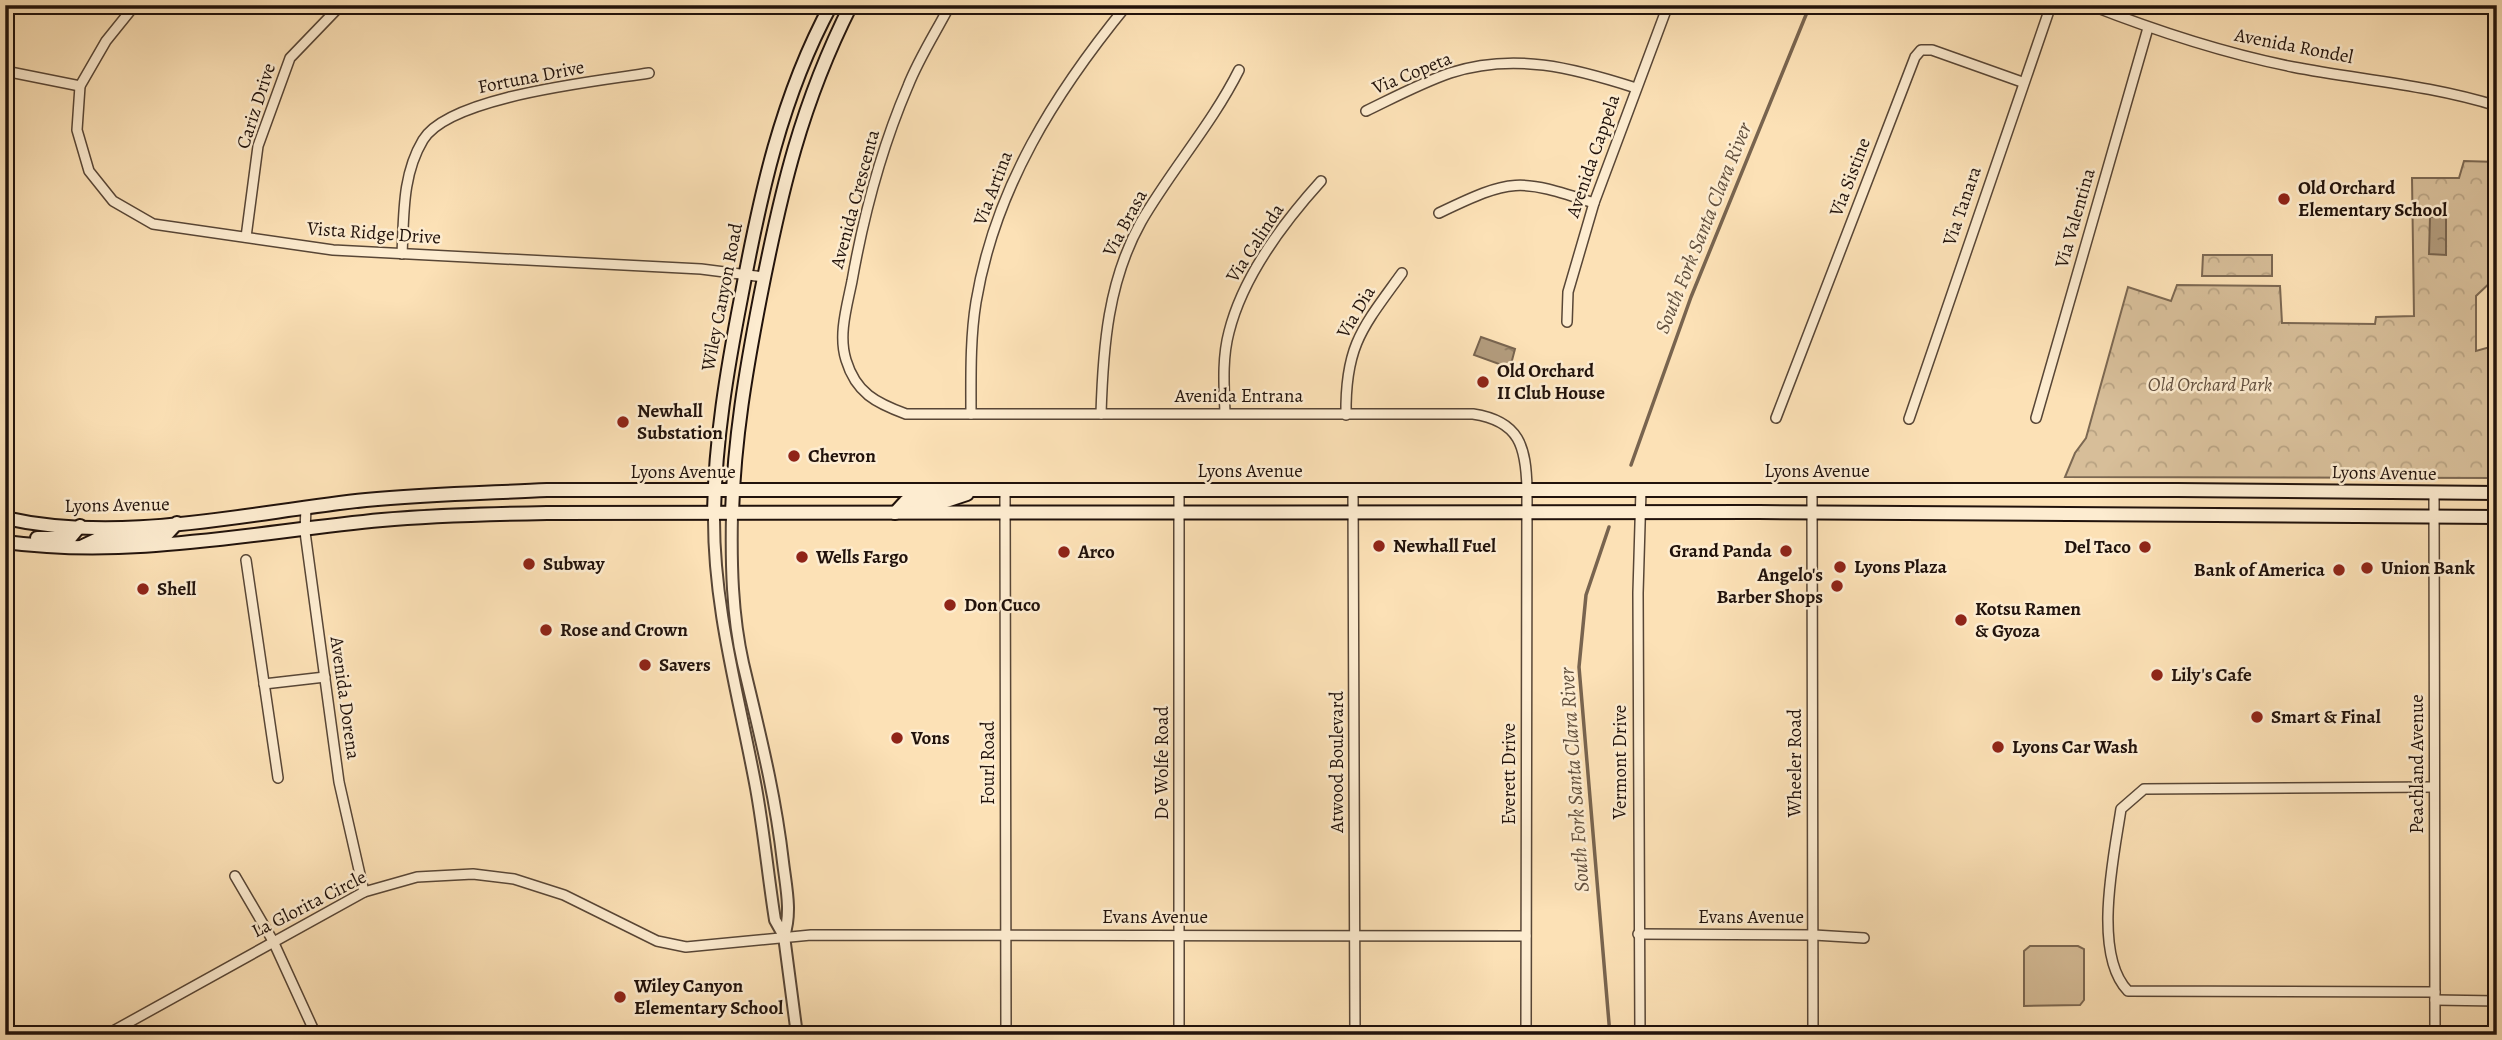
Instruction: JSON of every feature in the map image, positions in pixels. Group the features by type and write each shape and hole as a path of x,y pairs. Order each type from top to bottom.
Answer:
{"main road":[{"name":"Wiley Canyon Road","path":"714,514 722,404 746,273 780,123 831,5"},
{"name":"Wiley Canyon Road","path":"732,514 740,411 779,199 798,130 823,65 851,5"},
{"name":"Lyons Avenue","path":"9,522 80,526 177,523 367,499 521,491 1527,489 2497,493"},
{"path":"895,513 906,501 946,501 977,491"},
{"path":"10,543 77,549 169,547 305,532 381,520 490,514 1812,513 2497,517"},
{"path":"77,549 100,538 167,534 177,523"},
{"path":"10,543 33,538 70,538 80,526"}],"street":[{"path":"5,71 80,86 106,41 135,5"},
{"name":"Cariz Drive","path":"246,237 258,146 290,58 341,5"},
{"name":"Avenida Crescenta","path":"876,404 857,385 845,359 843,330 859,240 881,154 909,83 950,5"},
{"name":"Via Artina","path":"971,414 976,303 1002,205 1027,148 1062,90 1127,5"},
{"name":"Avenida Cappela","path":"1567,322 1568,292 1594,203 1668,5"},
{"name":"Via Tanara","path":"1909,419 2022,82 2051,5"},
{"name":"Avenida Rondel","path":"2090,5 2148,28 2269,62 2427,88 2497,106"},
{"name":"Via Valentina","path":"2036,418 2148,28"},
{"name":"Via Sistine","path":"1776,418 1915,57 1922,50 1932,50 2022,82"},
{"name":"Via Copeta","path":"1366,111 1450,73 1494,64 1530,62 1572,68 1636,88"},
{"name":"Via Brasa","path":"1101,414 1106,328 1120,271 1141,223 1227,95 1239,70"},
{"name":"Fortuna Drive","path":"402,254 405,185 424,138 464,109 514,95 649,73"},
{"name":"Vista Ridge Drive","path":"80,86 76,130 89,172 113,201 153,224 333,250 746,273 764,277"},
{"name":"Via Calinda","path":"1225,413 1228,334 1238,303 1260,261 1321,181"},
{"path":"1439,213 1490,188 1513,184 1539,185 1594,203"},
{"name":"Via Dia","path":"1346,415 1349,358 1365,324 1402,273"},
{"name":"Avenida Entrana","path":"876,404 906,414 1473,414 1495,419 1506,425 1519,439 1526,459 1527,513"},
{"name":"Atwood Boulevard","path":"1353,490 1355,1035"},
{"name":"Vermont Drive","path":"1640,1035 1638,934 1641,490"},
{"name":"Wheeler Road","path":"1812,490 1813,1035"},
{"name":"Fourl Road","path":"1005,491 1006,1035"},
{"name":"De Wolfe Road","path":"1179,491 1180,1035"},
{"name":"Peachland Avenue","path":"2434,493 2435,1035"},
{"name":"Avenida Dorena","path":"306,507 305,532 339,782 363,892"},
{"name":"Everett Drive","path":"1526,1035 1527,513"},
{"name":"Wiley Canyon Road","path":"714,514 715,570 720,618 752,767 775,920 784,936 797,1035"},
{"name":"Wiley Canyon Road","path":"732,514 730,571 738,633 768,763 782,851 790,920 784,936"},
{"path":"246,560 278,778"},
{"path":"264,684 325,677"},
{"path":"752,767 768,763"},
{"path":"2434,787 2144,789 2121,809 2110,884 2110,961 2117,980 2127,990 2435,996 2497,1001"},
{"path":"765,853 782,851"},
{"name":"La Glorita Circle","path":"106,1035 363,892 417,877 472,874 514,879 564,895 657,942 686,947 784,936"},
{"path":"235,876 273,941 316,1035"},
{"path":"770,886 786,885"},
{"name":"Evans Avenue","path":"1638,934 1814,934 1864,938"},
{"name":"Evans Avenue","path":"784,936 1526,936"}],"green space":[{"name":"Old Orchard Park","path":"2464,161 2497,162 2496,267 2494,279 2476,296 2476,351 2497,345 2497,478 2065,477 2075,453 2086,438 2128,287 2171,301 2177,285 2280,286 2282,323 2375,324 2376,317 2414,316 2412,178 2459,178"},
{"path":"2203,255 2272,255 2272,276 2202,276"},
{"path":"2030,946 2078,946 2084,949 2084,1000 2080,1005 2024,1006 2024,951"}],"water":[{"path":"2446,215 2446,255 2429,254 2430,217"},
{"path":"1481,337 1515,349 1510,368 1474,355"}],"waterway":[{"name":"South Fork Santa Clara River","path":"1631,465 1691,297 1810,5"},
{"name":"South Fork Santa Clara River","path":"1609,527 1586,595 1579,667 1610,1035"}],"place":[{"name":"Old Orchard Elementary School","path":"2284,199"},
{"name":"Old Orchard II Club House","path":"1483,382"},
{"name":"Newhall Substation","path":"623,422"},
{"name":"Chevron","path":"794,456"},
{"name":"Newhall Fuel","path":"1379,546"},
{"name":"Del Taco","path":"2145,547"},
{"name":"Grand Panda","path":"1786,551"},
{"name":"Arco","path":"1064,552"},
{"name":"Wells Fargo","path":"802,557"},
{"name":"Subway","path":"529,564"},
{"name":"Lyons Plaza","path":"1840,567"},
{"name":"Union Bank","path":"2367,568"},
{"name":"Bank of America","path":"2339,570"},
{"name":"Angelo's Barber Shops","path":"1837,586"},
{"name":"Shell","path":"143,589"},
{"name":"Don Cuco","path":"950,605"},
{"name":"Kotsu Ramen & Gyoza","path":"1961,620"},
{"name":"Rose and Crown","path":"546,630"},
{"name":"Savers","path":"645,665"},
{"name":"Lily's Cafe","path":"2157,675"},
{"name":"Smart & Final","path":"2257,717"},
{"name":"Vons","path":"897,738"},
{"name":"Lyons Car Wash","path":"1998,747"},
{"name":"Wiley Canyon Elementary School","path":"620,997"}]}
